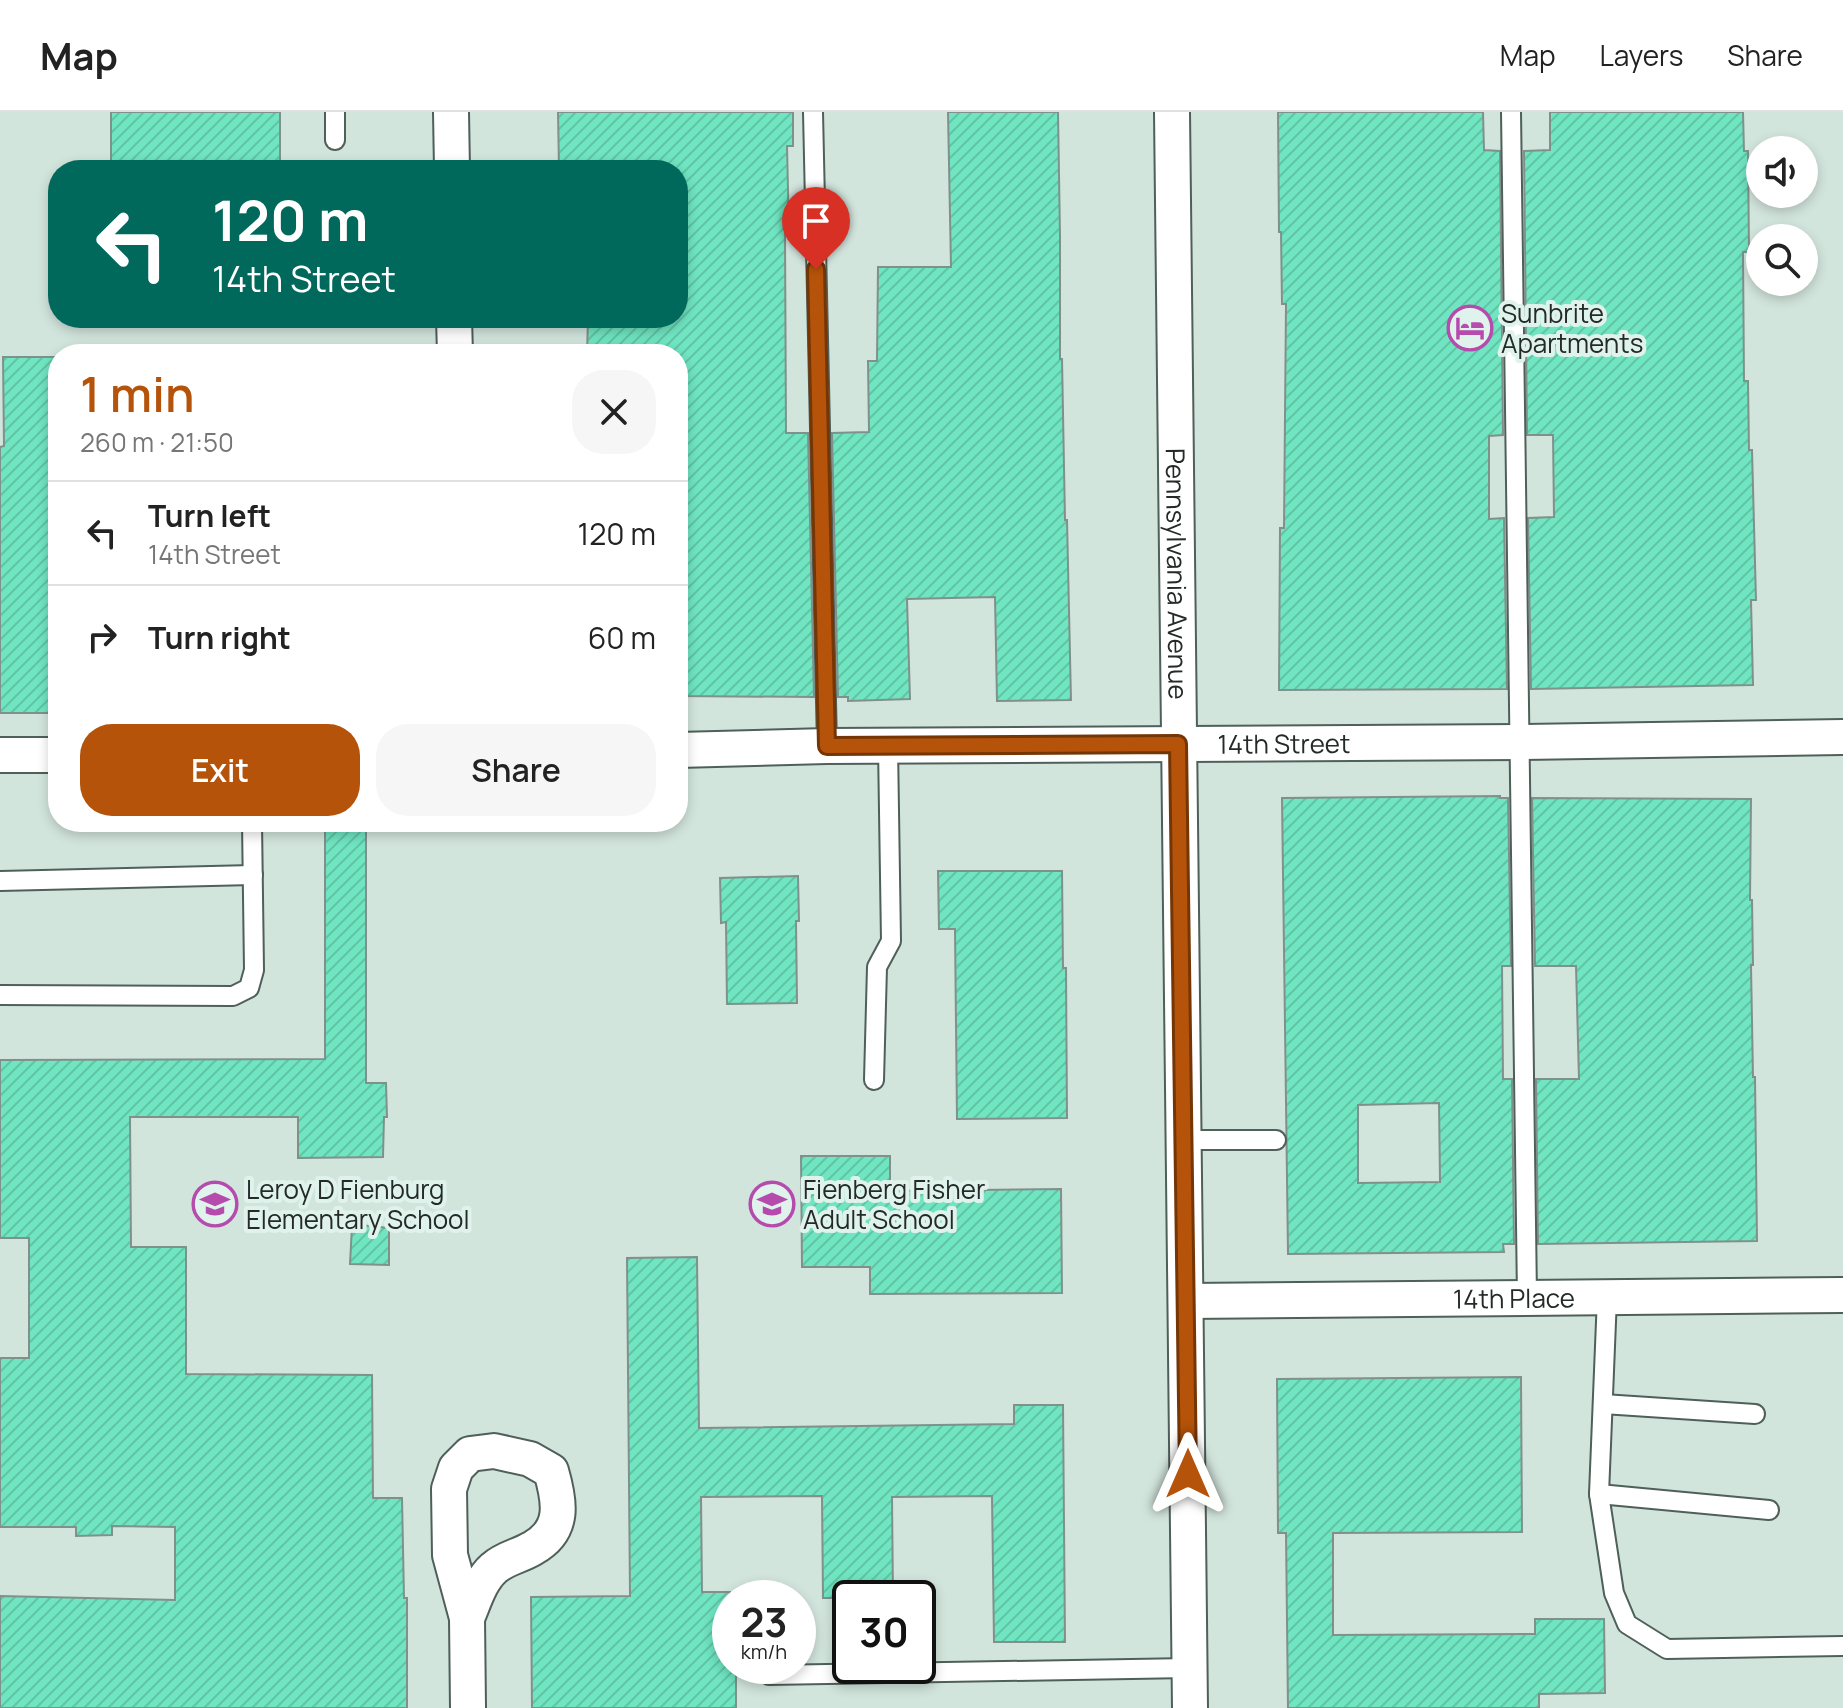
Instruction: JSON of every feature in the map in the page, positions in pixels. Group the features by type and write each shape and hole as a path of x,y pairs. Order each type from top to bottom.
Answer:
{"street":[{"path":"451,112 452,160"},
{"name":"Pennsylvania Avenue","path":"1172,112 1190,1708"},
{"name":"14th Street","path":"688,750 1843,737"},
{"path":"0,755 48,755"},
{"name":"14th Place","path":"1186,1301 1843,1295"},
{"path":"467,1618 491,1570 506,1559 532,1549 551,1535 558,1513 558,1492 551,1471 530,1459 494,1451 470,1454 456,1468 449,1489 450,1555 467,1618 468,1708"}],"lane":[{"path":"335,112 335,140"},
{"path":"813,112 827,746"},
{"path":"1511,112 1527,1298"},
{"path":"874,1080 877,967 891,941 888,746"},
{"path":"0,995 233,996 249,988 254,970 252,832"},
{"path":"0,881 253,875"},
{"path":"1184,1140 1276,1140"},
{"path":"1607,1297 1599,1494 1614,1593 1627,1624 1667,1649 1843,1646"},
{"path":"1603,1404 1755,1414"},
{"path":"1599,1494 1769,1510"},
{"path":"816,1674 1189,1668"}],"building":[{"path":"111,112 280,112 280,160 111,160"},
{"path":"558,112 793,112 793,146 787,146 789,233 785,233 786,433 808,433 814,697 688,696 688,344 587,344 588,328 688,328 688,160 559,160"},
{"path":"948,112 1058,112 1060,359 1071,700 997,701 995,597 907,599 910,699 848,701 848,697 838,697 832,433 869,432 868,361 877,361 878,267 951,267"},
{"path":"1278,112 1483,112 1484,150 1500,151 1503,435 1489,436 1489,519 1504,518 1507,689 1279,690 1286,304 1282,304 1279,232"},
{"path":"1550,112 1743,112 1749,224 1746,224 1746,252 1743,252 1744,381 1748,381 1749,450 1752,450 1756,600 1751,600 1753,685 1531,689 1528,518 1554,517 1553,435 1527,435 1524,151 1550,150"},
{"path":"3,357 48,357 48,713 0,713 0,447 4,446"},
{"path":"1282,798 1508,798 1511,966 1502,966 1503,1079 1512,1079 1514,1244 1503,1244 1504,1252 1288,1254","holes":["1439,1103 1440,1182 1358,1183 1358,1105"]},
{"path":"1532,798 1751,799 1757,1241 1538,1244 1536,1079 1579,1079 1576,966 1535,966"},
{"path":"325,832 366,832 366,1083 386,1083 383,1157 298,1158 298,1117 130,1117 131,1247 186,1247 186,1374 372,1375 373,1498 402,1498 404,1598 407,1598 407,1708 0,1708 0,1596 175,1600 175,1527 112,1526 112,1535 76,1536 76,1527 0,1527 0,1358 29,1358 29,1238 0,1238 0,1060 325,1059"},
{"path":"938,871 1062,871 1067,1118 957,1119 955,929 939,929"},
{"path":"798,876 797,1003 727,1004 726,922 721,923 720,878"},
{"path":"801,1156 890,1156 890,1191 1061,1189 1062,1293 870,1294 870,1267 802,1267"},
{"path":"352,1226 389,1228 389,1265 350,1264"},
{"path":"697,1257 699,1428 1014,1424 1014,1405 1063,1405 1065,1642 994,1642 992,1496 892,1497 893,1580 832,1580 832,1598 823,1598 822,1496 701,1497 702,1592 712,1592 712,1684 736,1684 736,1708 532,1708 531,1597 630,1596 627,1258"},
{"path":"1521,1377 1522,1532 1333,1533 1333,1635 1535,1634 1535,1619 1604,1619 1605,1693 1539,1694 1539,1708 1288,1708 1286,1533 1278,1533 1277,1379"}],"place":[{"name":"Sunbrite Apartments","path":"1470,328"},
{"name":"Leroy D Fienburg Elementary School","path":"215,1204"},
{"name":"Fienberg Fisher Adult School","path":"772,1204"}],"route":[{"path":"816,269 827,746 1178,744 1188,1474"}]}
